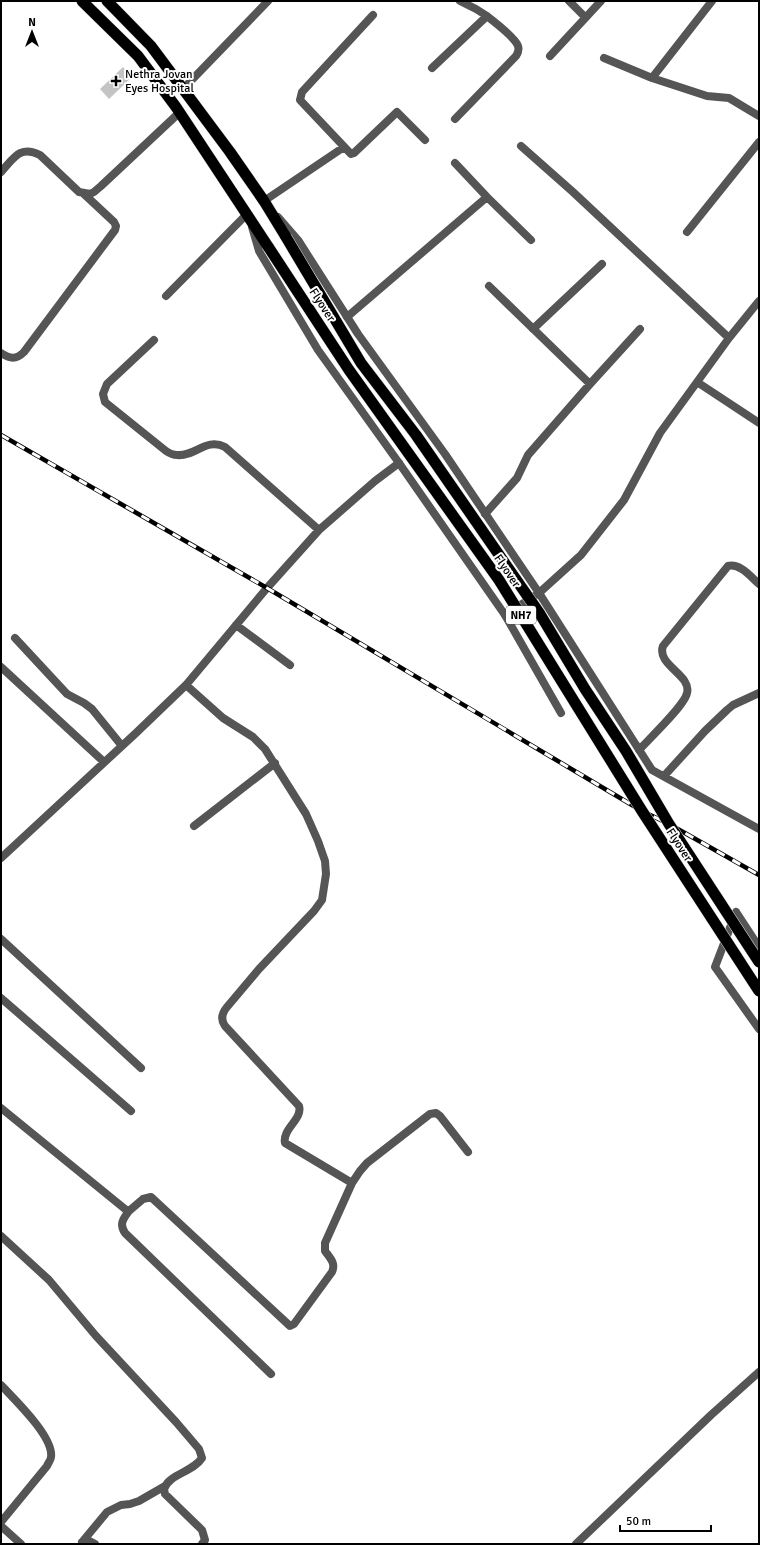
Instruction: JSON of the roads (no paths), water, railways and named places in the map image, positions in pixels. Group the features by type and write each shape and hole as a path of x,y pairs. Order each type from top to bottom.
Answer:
{"highway":[{"name":"NH7","path":"82,1 138,56 180,112 247,214"},
{"name":"NH7","path":"107,1 151,46 230,152 264,201"},
{"name":"Flyover","path":"264,201 362,363 416,435 540,614 585,689 626,751 669,824 759,962"},
{"name":"Flyover","path":"247,214 348,370 499,580 642,811 759,991"}],"street":[{"path":"183,89 268,1"},
{"path":"455,119 516,56 518,52 518,47 514,40 486,16 460,1"},
{"path":"569,1 585,17"},
{"path":"550,56 601,1"},
{"path":"652,78 712,1"},
{"path":"373,15 302,92 300,97 302,103 351,154 354,153 397,112 425,140"},
{"path":"432,68 486,16"},
{"path":"604,58 652,78 707,96 728,98 759,116"},
{"path":"84,194 94,192 180,112"},
{"path":"687,232 759,142"},
{"path":"521,146 573,192 729,338"},
{"path":"344,147 264,201 298,240 362,341 445,454 486,514 539,593 652,770 759,829"},
{"path":"1,172 22,152 28,151 40,155 79,192 84,194 114,222 116,226 113,234 24,352 15,358 10,358 1,353"},
{"path":"455,163 531,240"},
{"path":"347,318 487,197"},
{"path":"166,296 247,214 259,251 318,350 399,463 504,615 561,713"},
{"path":"533,329 602,264"},
{"path":"489,286 590,384"},
{"path":"504,615 539,593 581,555 624,500 660,433 729,338 759,301"},
{"path":"486,514 517,478 528,455 640,329"},
{"path":"154,340 107,384 103,394 105,402 173,455 179,456 216,443 225,447 319,530"},
{"path":"697,382 759,423"},
{"path":"1,858 186,685 319,530 399,463"},
{"path":"639,750 671,715 687,693 687,684 663,657 662,650 664,646 728,566 735,566 741,569 759,584"},
{"path":"236,625 290,665"},
{"path":"15,638 67,694 92,709 122,746"},
{"path":"1,667 104,762"},
{"path":"186,685 224,718 260,743 275,763 306,814 325,861 325,888 322,900 314,911 259,969 227,1007 222,1015 222,1022 229,1032 299,1106 300,1112 285,1136 284,1143 352,1183"},
{"path":"664,776 705,730 733,705 759,693"},
{"path":"194,826 275,763"},
{"path":"759,947 736,912 715,967 759,1029"},
{"path":"1,938 141,1068"},
{"path":"1,998 132,1111"},
{"path":"1,1108 129,1211"},
{"path":"271,1374 125,1234 122,1225 123,1220 129,1211 143,1199 151,1197 290,1326 294,1324 334,1268 333,1262 325,1251 325,1243 352,1183 366,1163 430,1114 436,1113 468,1152"},
{"path":"1,1236 49,1280 96,1336 171,1416 199,1449 202,1458 198,1463 165,1486 139,1501 121,1505 107,1512 81,1542"},
{"path":"576,1544 711,1415 759,1372"},
{"path":"1,1385 28,1413 46,1439 50,1448 51,1458 47,1466 1,1522"},
{"path":"165,1486 165,1494 202,1530 205,1540 202,1544"},
{"path":"1,1526 21,1544"},
{"path":"81,1542 90,1540 95,1544"}],"railway":[{"path":"1,435 267,588 642,811 669,824 759,875"}],"place":[{"name":"Nethra Jovan Eyes Hospital","path":"116,81"}]}
